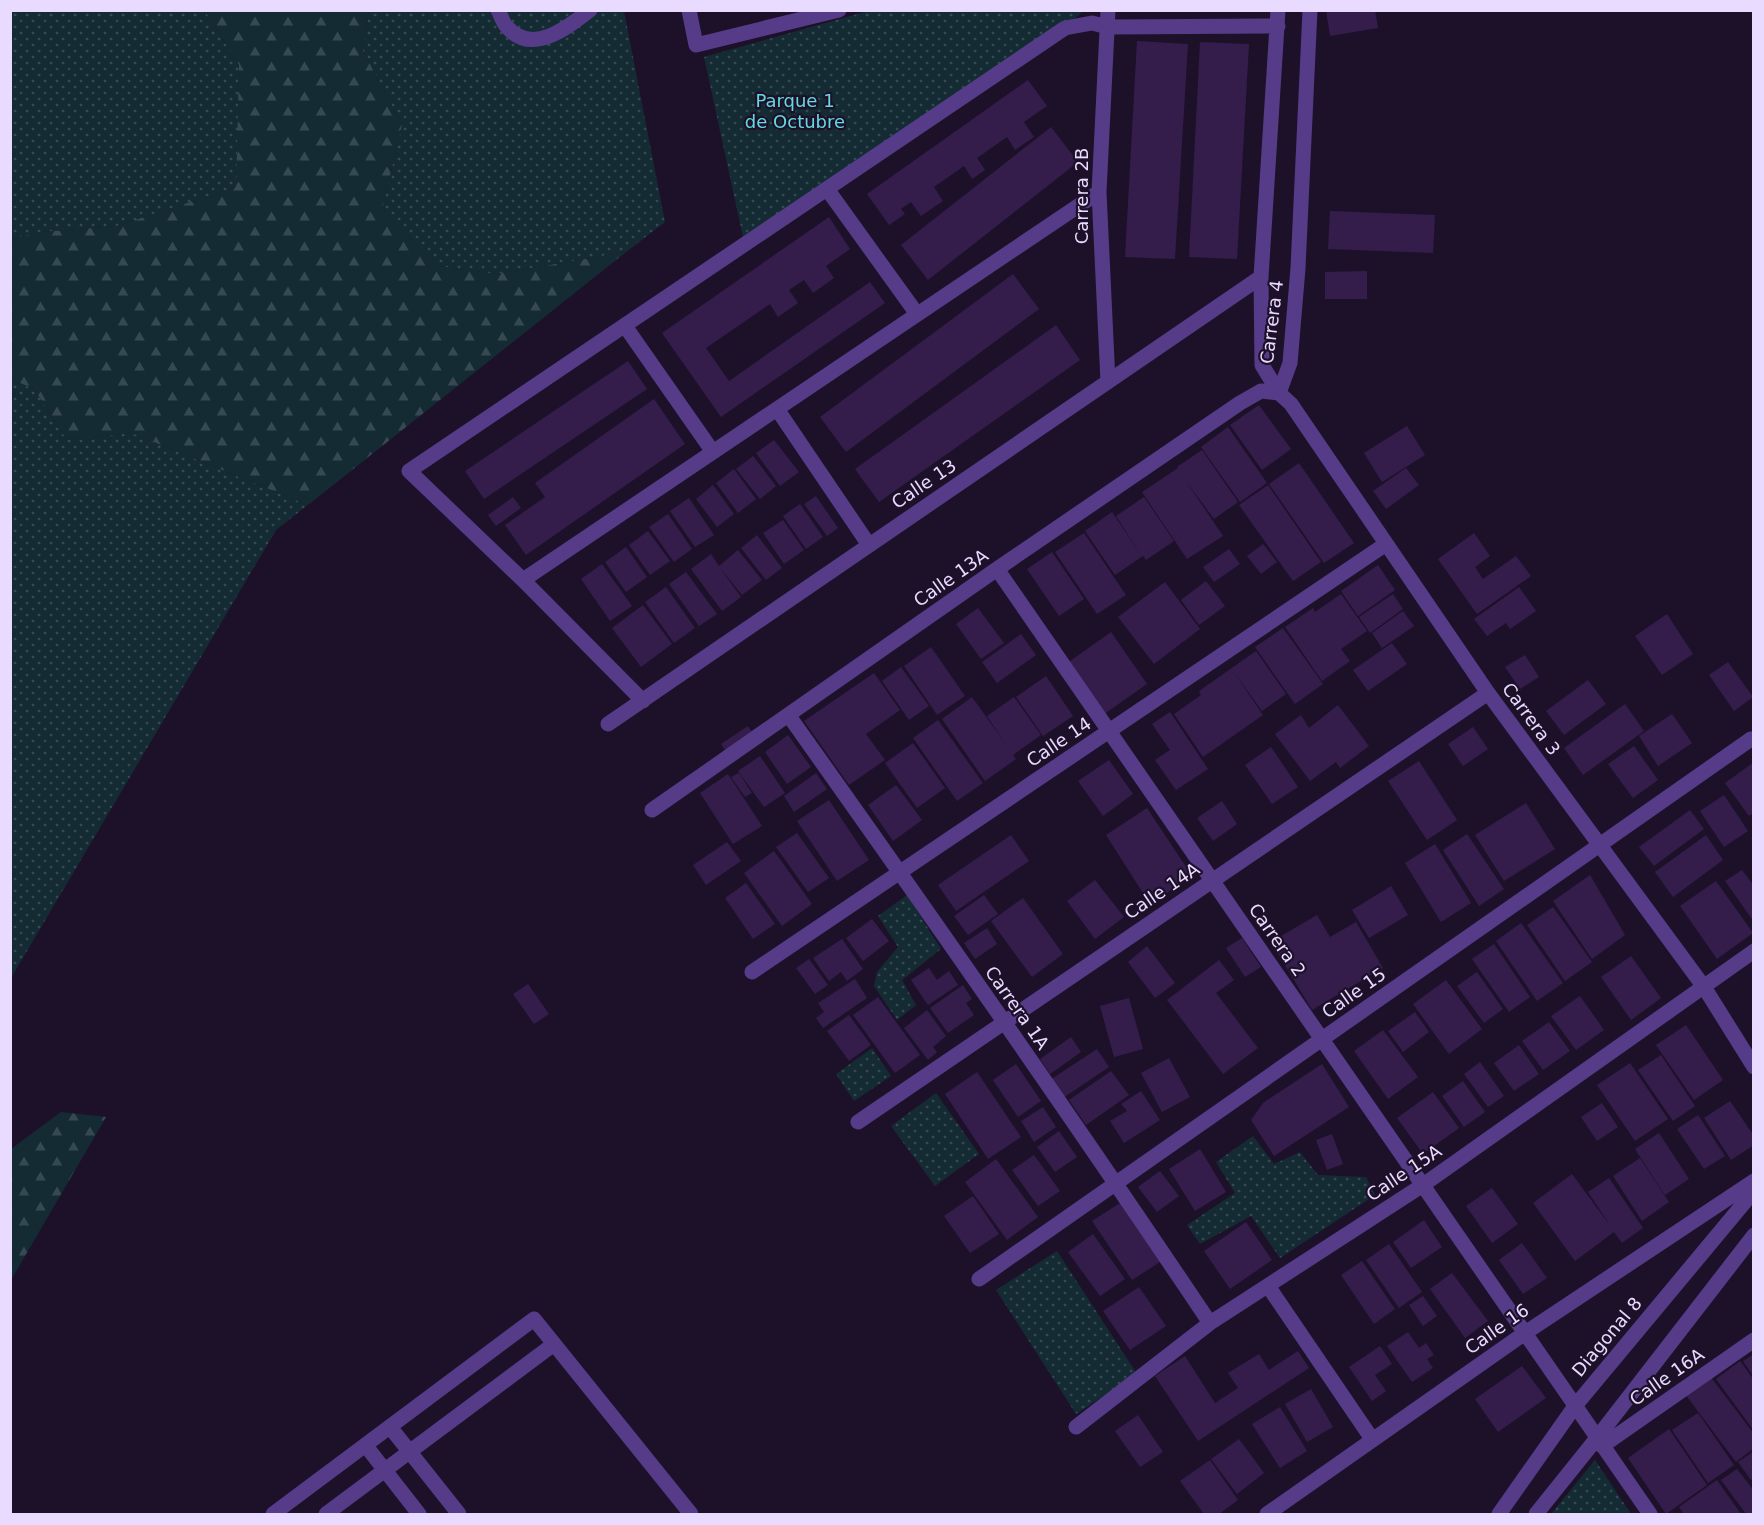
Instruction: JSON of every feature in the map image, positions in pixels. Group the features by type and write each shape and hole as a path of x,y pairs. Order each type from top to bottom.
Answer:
{"street":[{"path":"498,10 507,27 523,38 541,40 560,31 590,10"},
{"path":"689,10 696,45 840,10"},
{"name":"Carrera 2B","path":"1108,10 1099,192 1108,382"},
{"name":"Carrera 4","path":"1279,393 1290,363 1298,268 1310,10"},
{"path":"643,701 523,580 409,471 1065,28 1092,23 1108,27 1278,18"},
{"name":"Carrera 4","path":"1278,18 1261,277 1262,364 1279,393"},
{"path":"827,189 918,314"},
{"path":"523,580 1099,192"},
{"name":"Calle 13","path":"608,724 1261,277"},
{"path":"625,326 713,452"},
{"name":"Calle 13A","path":"652,810 1240,403 1261,391 1279,393"},
{"name":"Carrera 3","path":"1279,393 1290,404 1488,693 1704,987 1754,1067"},
{"path":"777,409 869,546"},
{"name":"Calle 14","path":"752,972 1386,544"},
{"name":"Carrera 2","path":"997,570 1600,1442"},
{"name":"Calle 14A","path":"858,1122 1488,693"},
{"name":"Carrera 1A","path":"789,716 1116,1183 1210,1323"},
{"name":"Calle 15","path":"979,1279 1751,739"},
{"name":"Calle 15A","path":"1076,1427 1210,1323 1423,1185 1754,951"},
{"name":"Calle 16","path":"1267,1515 1525,1333 1754,1181"},
{"name":"Diagonal 8","path":"1499,1515 1575,1406 1754,1191"},
{"path":"1536,1515 1600,1442 1754,1235"},
{"path":"1268,1286 1372,1439"},
{"path":"273,1515 534,1319 691,1515"},
{"name":"Calle 16A","path":"1600,1442 1754,1340"},
{"path":"326,1515 384,1469 554,1344"},
{"path":"390,1427 459,1515"},
{"path":"1600,1442 1650,1515"},
{"path":"366,1446 419,1515"}],"green space":[{"path":"369,10 362,49 402,125 382,209 437,266 497,274 626,252 308,505 132,433 67,440 34,389 11,379 11,239 41,232 117,226 236,187 239,65 205,11"},
{"path":"10,11 205,11 239,65 237,187 117,226 41,232 11,239"},
{"path":"369,11 624,11 665,222 626,252 497,274 437,266 382,209 402,125 362,49"},
{"name":"Parque 1 de Octubre","path":"868,11 1083,11 1065,28 743,237 704,57"},
{"path":"11,379 34,389 67,440 132,433 308,505 276,530 11,978"},
{"path":"907,895 941,949 902,980 916,1005 897,1020 874,986 877,972 898,947 878,916"},
{"path":"872,1048 891,1076 854,1101 836,1074"},
{"path":"936,1093 979,1154 935,1186 891,1126"},
{"path":"61,1112 106,1117 11,1280 11,1149"},
{"path":"1253,1136 1274,1164 1300,1152 1318,1175 1366,1177 1375,1195 1280,1258 1251,1216 1200,1244 1187,1225 1235,1193 1216,1162"},
{"path":"1057,1251 1137,1374 1076,1414 996,1290"},
{"path":"1595,1460 1631,1514 1551,1514"}],"building":[{"path":"1326,10 1375,10 1378,28 1330,36"},
{"path":"1137,41 1188,44 1175,259 1125,257"},
{"path":"1200,42 1249,44 1237,259 1189,257"},
{"path":"1028,80 1047,106 1024,122 1034,137 1015,150 1007,137 977,158 985,170 972,179 964,166 934,187 943,201 921,216 911,202 901,209 905,214 889,225 867,194"},
{"path":"1051,127 1078,162 928,280 901,245"},
{"path":"1330,211 1435,215 1433,253 1328,249"},
{"path":"829,217 850,249 826,266 834,278 813,293 804,280 789,290 798,303 778,317 770,304 706,348 729,381 870,282 885,303 721,417 662,333"},
{"path":"1367,271 1367,299 1325,299 1325,272"},
{"path":"1013,274 1039,309 846,452 820,417"},
{"path":"1056,325 1080,360 879,502 855,469"},
{"path":"628,361 647,389 484,499 465,471"},
{"path":"654,399 685,444 526,555 505,525 545,497 535,483"},
{"path":"1259,405 1291,449 1262,470 1230,425"},
{"path":"1407,426 1425,455 1382,482 1364,453"},
{"path":"1228,427 1267,483 1240,502 1201,447"},
{"path":"774,440 799,472 780,486 756,453"},
{"path":"1202,450 1238,502 1214,519 1186,481 1223,536 1187,559 1142,492"},
{"path":"753,456 776,486 760,499 736,469"},
{"path":"1299,463 1354,543 1324,563 1269,484"},
{"path":"1406,468 1419,485 1386,509 1373,491"},
{"path":"734,469 756,499 738,513 716,483"},
{"path":"713,485 734,514 717,527 696,499"},
{"path":"1268,485 1321,562 1293,581 1239,505"},
{"path":"816,496 838,528 827,536 804,504"},
{"path":"513,497 521,508 496,526 488,515"},
{"path":"1144,497 1174,541 1146,560 1143,556 1115,575 1085,531 1112,512 1141,555 1116,516"},
{"path":"689,498 714,535 695,547 670,511"},
{"path":"800,504 823,537 806,549 783,516"},
{"path":"668,514 692,549 674,562 649,527"},
{"path":"783,520 804,550 784,564 763,533"},
{"path":"648,531 670,561 650,575 629,545"},
{"path":"1084,533 1126,595 1097,614 1055,552"},
{"path":"1474,533 1490,556 1475,567 1483,579 1516,556 1531,576 1477,614 1438,559"},
{"path":"757,535 782,568 766,580 741,548"},
{"path":"1263,544 1277,562 1261,574 1247,556"},
{"path":"626,547 647,577 626,592 605,562"},
{"path":"1229,549 1240,564 1214,582 1203,567"},
{"path":"738,550 762,580 742,595 720,568 741,597 722,611 691,569 711,554 719,566"},
{"path":"1052,552 1084,599 1059,616 1027,569"},
{"path":"602,564 632,606 610,621 581,579"},
{"path":"1378,565 1395,590 1358,616 1341,591"},
{"path":"686,572 717,614 699,626 669,584"},
{"path":"1206,581 1225,606 1199,625 1181,600"},
{"path":"1165,582 1200,629 1154,664 1118,617"},
{"path":"666,587 695,628 674,643 645,602"},
{"path":"1519,587 1536,611 1510,629 1506,623 1487,636 1474,619"},
{"path":"1341,594 1367,631 1341,649 1350,661 1322,681 1285,627 1313,608 1315,612"},
{"path":"1393,594 1403,609 1370,633 1359,617"},
{"path":"643,605 672,644 641,667 612,628"},
{"path":"978,608 1004,643 981,659 956,624"},
{"path":"1403,611 1414,626 1382,648 1372,633"},
{"path":"1667,614 1693,654 1662,675 1635,636"},
{"path":"1283,628 1323,684 1295,704 1255,647"},
{"path":"1111,632 1147,684 1103,715 1066,664"},
{"path":"1021,634 1036,655 997,683 982,662"},
{"path":"1392,643 1407,664 1368,691 1353,670"},
{"path":"931,647 965,696 937,715 904,666"},
{"path":"1256,651 1286,694 1262,711 1233,671 1263,715 1203,757 1174,714 1201,695 1199,691"},
{"path":"1525,655 1539,677 1520,689 1505,667"},
{"path":"1728,662 1753,697 1734,711 1709,675"},
{"path":"901,667 929,706 909,720 882,681"},
{"path":"874,673 900,710 866,734 885,760 849,785 804,721"},
{"path":"1046,676 1073,716 1043,736 1016,697"},
{"path":"1588,680 1606,704 1564,735 1546,711"},
{"path":"972,697 1005,743 987,716 1014,697 1041,735 1013,755 1016,759 985,781 942,719"},
{"path":"1625,704 1644,731 1583,775 1564,748"},
{"path":"1338,705 1369,746 1340,768 1336,762 1310,781 1275,734 1301,715 1309,728"},
{"path":"1170,712 1208,769 1176,790 1155,760 1170,750 1152,724"},
{"path":"1672,714 1692,743 1658,766 1639,736"},
{"path":"938,720 983,783 957,801 913,738"},
{"path":"748,726 754,735 727,753 721,744"},
{"path":"1473,727 1488,749 1463,766 1448,744"},
{"path":"788,735 811,767 787,784 765,752"},
{"path":"913,743 945,788 917,808 885,763"},
{"path":"1634,746 1658,780 1633,798 1608,764"},
{"path":"1271,747 1298,787 1272,804 1245,765"},
{"path":"760,756 785,793 764,807 738,771"},
{"path":"1109,760 1133,794 1103,816 1078,781"},
{"path":"1419,761 1457,820 1427,840 1388,781"},
{"path":"1754,762 1754,813 1749,816 1725,783"},
{"path":"739,773 752,793 745,797 731,777"},
{"path":"816,773 827,789 794,812 784,796"},
{"path":"728,774 762,826 733,844 700,793"},
{"path":"896,785 922,820 893,841 868,805"},
{"path":"1724,795 1748,831 1724,847 1700,811"},
{"path":"829,800 869,860 837,881 797,821"},
{"path":"1222,801 1237,824 1213,841 1197,818"},
{"path":"1526,803 1555,849 1504,881 1475,835"},
{"path":"1147,808 1192,876 1150,904 1106,835"},
{"path":"1690,810 1704,829 1654,866 1639,847"},
{"path":"797,833 829,878 808,892 776,847"},
{"path":"1467,834 1504,889 1479,906 1443,850"},
{"path":"1011,835 1029,861 956,911 938,885"},
{"path":"1706,835 1723,860 1673,897 1655,872"},
{"path":"727,842 741,861 706,885 693,865"},
{"path":"1435,844 1471,903 1441,922 1405,863"},
{"path":"774,851 812,904 782,926 744,873"},
{"path":"1742,870 1754,886 1754,922 1725,881"},
{"path":"1590,875 1625,935 1592,959 1553,901"},
{"path":"1095,880 1124,917 1095,939 1067,901"},
{"path":"1716,881 1753,933 1717,959 1680,906"},
{"path":"746,883 775,924 753,939 725,898"},
{"path":"1391,886 1408,915 1369,938 1352,910"},
{"path":"984,895 998,914 968,935 954,916"},
{"path":"1023,898 1063,954 1032,977 991,921"},
{"path":"1553,907 1592,962 1565,981 1527,925"},
{"path":"1317,915 1330,937 1356,922 1383,968 1312,1010 1271,942"},
{"path":"872,919 889,941 863,961 846,938"},
{"path":"1521,923 1563,983 1537,1001 1496,941"},
{"path":"987,928 997,944 975,959 964,943"},
{"path":"1242,938 1261,967 1245,977 1226,948"},
{"path":"842,939 863,969 847,981 841,972 829,981 813,958"},
{"path":"1494,944 1530,997 1509,1012 1472,959"},
{"path":"1147,946 1175,983 1155,998 1128,962"},
{"path":"1631,956 1661,998 1631,1020 1601,977"},
{"path":"809,959 828,985 815,994 796,968"},
{"path":"1219,960 1234,980 1216,993 1258,1048 1223,1074 1167,1000"},
{"path":"929,968 937,980 949,971 958,985 928,1005 911,980"},
{"path":"1477,972 1503,1009 1484,1023 1457,986"},
{"path":"855,979 867,998 823,1028 816,1018 824,1012 818,1003"},
{"path":"1446,980 1482,1029 1449,1054 1413,1004"},
{"path":"528,984 549,1014 534,1024 513,994"},
{"path":"963,985 972,999 966,1003 974,1015 948,1033 930,1008"},
{"path":"1580,996 1604,1030 1576,1050 1551,1016"},
{"path":"878,997 920,1055 895,1073 853,1015"},
{"path":"1129,998 1143,1049 1114,1057 1100,1006"},
{"path":"927,1010 946,1036 933,1047 937,1052 928,1060 904,1028"},
{"path":"1415,1012 1429,1032 1403,1052 1388,1031"},
{"path":"849,1015 871,1045 849,1061 827,1031"},
{"path":"1549,1022 1570,1051 1543,1070 1522,1041"},
{"path":"1686,1025 1723,1080 1694,1100 1656,1045"},
{"path":"1383,1030 1418,1077 1388,1099 1354,1051"},
{"path":"1071,1037 1081,1052 1050,1074 1040,1059"},
{"path":"1519,1045 1539,1074 1514,1091 1494,1063"},
{"path":"1097,1049 1109,1067 1063,1098 1050,1080"},
{"path":"1661,1055 1695,1106 1673,1121 1638,1070"},
{"path":"1169,1058 1190,1097 1162,1112 1141,1073"},
{"path":"1480,1062 1504,1096 1488,1107 1464,1074"},
{"path":"1630,1063 1668,1119 1635,1141 1597,1085"},
{"path":"1016,1064 1041,1101 1018,1117 993,1080"},
{"path":"1322,1064 1349,1107 1274,1156 1251,1120 1263,1103"},
{"path":"1111,1071 1129,1095 1086,1125 1069,1100"},
{"path":"977,1072 1021,1137 988,1159 945,1094"},
{"path":"1463,1081 1485,1112 1464,1127 1442,1096"},
{"path":"1141,1091 1160,1120 1124,1143 1110,1121 1127,1111 1121,1104"},
{"path":"1433,1092 1459,1128 1423,1154 1397,1118"},
{"path":"1730,1101 1754,1136 1754,1145 1731,1160 1704,1118"},
{"path":"1602,1103 1618,1127 1597,1141 1581,1117"},
{"path":"1043,1107 1056,1127 1034,1142 1021,1121"},
{"path":"1698,1115 1725,1156 1704,1169 1677,1129"},
{"path":"1059,1131 1077,1157 1055,1172 1037,1147"},
{"path":"1659,1133 1689,1179 1665,1195 1635,1149"},
{"path":"1332,1134 1343,1164 1327,1170 1316,1140"},
{"path":"1200,1149 1226,1192 1195,1211 1169,1169"},
{"path":"1034,1155 1060,1191 1038,1206 1012,1170"},
{"path":"1640,1158 1669,1202 1642,1221 1613,1176"},
{"path":"996,1159 1038,1217 1007,1240 965,1182"},
{"path":"1160,1171 1179,1196 1157,1212 1138,1187"},
{"path":"1572,1174 1611,1227 1588,1192 1609,1178 1643,1228 1622,1243 1614,1232 1575,1261 1533,1203"},
{"path":"1492,1188 1518,1224 1492,1243 1466,1206"},
{"path":"973,1196 999,1234 970,1253 944,1216"},
{"path":"1120,1203 1160,1262 1132,1280 1092,1221"},
{"path":"1424,1220 1442,1247 1411,1268 1393,1242"},
{"path":"1246,1222 1272,1260 1230,1289 1204,1251"},
{"path":"1093,1234 1125,1279 1100,1296 1068,1252"},
{"path":"1522,1243 1547,1278 1523,1294 1499,1260"},
{"path":"1389,1244 1422,1292 1399,1308 1366,1260"},
{"path":"1362,1261 1395,1309 1374,1324 1341,1275"},
{"path":"1452,1273 1488,1321 1465,1338 1430,1289"},
{"path":"1139,1287 1166,1326 1130,1350 1103,1311"},
{"path":"1423,1296 1437,1316 1423,1326 1409,1305"},
{"path":"1408,1332 1419,1348 1426,1343 1434,1355 1427,1359 1433,1368 1412,1382 1387,1346"},
{"path":"1380,1346 1392,1364 1375,1375 1386,1391 1372,1401 1349,1367"},
{"path":"1298,1351 1309,1368 1198,1441 1155,1376 1185,1356 1215,1403 1238,1388 1228,1373 1259,1354 1269,1370"},
{"path":"1754,1354 1754,1377 1743,1361"},
{"path":"1740,1361 1754,1380 1754,1431 1716,1379"},
{"path":"1522,1366 1546,1398 1498,1432 1475,1399"},
{"path":"1710,1376 1754,1434 1754,1448 1736,1462 1685,1394"},
{"path":"1311,1389 1333,1427 1307,1442 1285,1404"},
{"path":"1280,1407 1307,1451 1280,1468 1252,1424"},
{"path":"1698,1413 1734,1465 1708,1483 1672,1430"},
{"path":"1138,1415 1163,1452 1140,1467 1115,1431"},
{"path":"1669,1429 1707,1485 1666,1514 1628,1458"},
{"path":"1239,1439 1264,1473 1237,1494 1211,1459"},
{"path":"1754,1451 1754,1478 1751,1480 1738,1462"},
{"path":"1210,1460 1238,1500 1219,1514 1204,1514 1180,1481"},
{"path":"1737,1469 1754,1491 1754,1514 1746,1514 1721,1480"},
{"path":"1717,1480 1741,1514 1684,1514 1679,1507"}]}
